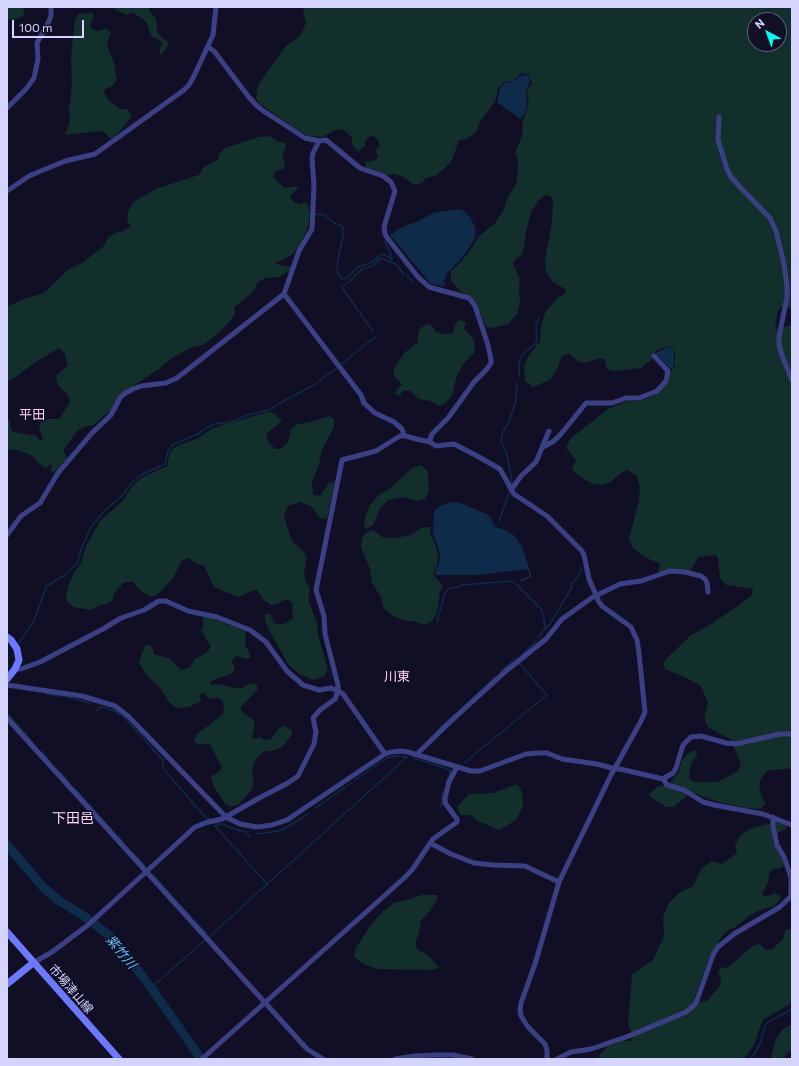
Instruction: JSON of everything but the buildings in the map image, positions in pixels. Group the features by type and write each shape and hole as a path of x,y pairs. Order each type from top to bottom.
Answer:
{"main road":[{"path":"7,637 15,645 19,660 15,669 7,679"},
{"name":"市場津山線","path":"7,932 119,1059"},
{"path":"7,984 33,963"}],"street":[{"path":"7,108 26,89 34,78 38,59 37,44 51,16 51,7"},
{"path":"7,190 29,176 65,161 95,154 184,90 194,76 213,35 216,7"},
{"path":"208,47 214,51 256,105 305,138 319,141 323,139 330,142 360,168 383,176 391,182 395,191 384,227 385,234 388,239 418,277 429,287 469,298 475,306 488,345 491,364 474,382 448,418 432,434 430,442"},
{"path":"719,117 718,140 731,177 770,218 776,231 784,264 787,285 787,297 779,336 779,345 782,358 792,380"},
{"path":"7,535 21,516 40,503 58,473 79,450 88,437 111,414 124,394 133,389 150,384 166,383 177,378 284,294 298,251 312,229 314,184 312,159 313,153 319,141"},
{"path":"284,294 360,395 364,403 375,413 394,422 402,430 404,435"},
{"path":"586,403 612,403 626,398 639,398 657,391 666,381 668,371 654,356"},
{"path":"543,446 554,441 558,437 591,398"},
{"path":"511,490 521,476 536,462 549,431"},
{"path":"33,963 52,952 88,925 195,827 226,817 298,776 314,744 316,732 313,718 320,710 335,699 338,691 338,685 325,634 324,616 316,590 342,460 376,451 404,435 430,442 436,446 454,444 495,466 503,474 511,490 547,516 582,551 589,579 596,595 602,606 631,627 637,640 640,658 645,712 559,882 520,1010 524,1022 545,1044 547,1059"},
{"path":"418,755 419,752 450,722 506,671 546,639 562,619 596,595 620,584 641,580 670,571 685,572 705,578 708,592"},
{"path":"15,669 21,669 40,662 121,618 139,612 163,600 188,611 217,618 250,630 266,642 287,671 303,685 319,690 331,688 338,691 342,694 385,754"},
{"path":"7,685 82,696 115,706 128,716 226,817 246,826 257,827 281,823 297,815 385,754 401,751 472,771 480,771 526,754 547,753 562,759 597,764 663,779 668,785 689,792 703,802 774,817 792,825"},
{"path":"7,718 307,1049 323,1059"},
{"path":"663,779 673,773 683,745 691,737 701,736 726,743 736,744 780,734 792,734"},
{"path":"202,1059 403,879 439,834 456,822 457,819 445,803 445,798 449,782 457,767"},
{"path":"557,1059 571,1052 591,1049 623,1038 686,1012 696,1003 713,955 718,947 734,934 780,908 791,896 791,877 784,857 777,845 773,826 774,817"},
{"path":"430,844 451,854 474,862 493,865 525,866 559,882"},
{"path":"395,1059 434,1055 453,1055 472,1059"}],"green space":[{"path":"7,7 25,7 23,16 14,20 7,19"},
{"path":"113,7 149,7 149,10 156,19 157,32 169,44 162,54 160,54 160,48 162,43 150,34 147,23 142,18 132,13 126,15"},
{"path":"304,7 792,7 792,306 788,308 782,306 778,310 775,326 777,330 790,325 792,327 792,768 766,771 759,783 760,791 765,804 760,809 746,808 718,802 694,793 687,795 674,807 666,807 649,794 659,786 665,786 670,783 679,771 682,761 688,753 696,750 697,755 691,764 689,778 694,782 717,782 738,771 741,763 730,739 708,727 704,718 708,703 701,686 689,679 665,669 663,662 691,635 710,625 746,600 752,595 753,589 726,585 720,578 718,558 716,555 698,557 689,574 676,573 663,575 658,572 660,567 659,563 644,557 633,548 629,539 639,500 640,487 637,476 627,470 603,485 592,484 574,472 572,468 576,460 566,448 570,439 608,409 627,401 637,401 651,397 660,391 667,384 670,373 675,366 675,352 668,346 655,351 651,360 641,368 614,371 607,369 605,360 600,358 585,363 579,362 569,354 562,356 557,369 550,380 533,387 525,381 524,367 528,357 540,341 541,326 545,313 557,298 566,293 565,289 553,282 546,272 545,260 552,223 553,204 551,196 545,195 538,201 531,212 522,254 513,264 520,279 520,303 517,314 508,324 492,328 486,327 477,305 470,297 460,291 451,281 451,271 461,262 478,237 495,223 503,211 508,197 516,184 518,159 515,153 522,136 523,120 529,102 527,95 528,89 532,83 529,75 522,73 512,81 504,82 498,88 495,102 480,122 476,132 466,139 459,140 452,160 435,176 426,178 422,183 414,185 405,178 395,174 387,175 366,168 365,162 374,161 378,157 376,149 380,146 378,140 371,135 365,141 365,146 358,152 352,144 352,138 343,129 333,131 323,137 309,136 296,129 260,104 256,98 258,85 285,47 300,36 306,23 303,11"},
{"path":"92,13 94,15 90,25 93,30 98,31 106,28 111,33 107,45 114,63 117,80 112,86 104,90 104,92 109,101 120,109 126,109 131,113 131,117 121,130 114,137 110,138 105,133 100,131 65,135 70,121 69,110 72,86 71,56 75,20 78,14"},
{"path":"269,136 278,142 285,142 286,147 282,155 285,162 284,168 275,172 274,178 284,188 299,186 290,197 294,202 300,204 306,202 310,212 308,228 301,243 294,253 275,264 293,267 279,277 265,278 258,282 252,293 234,307 235,315 219,333 203,345 192,347 172,358 123,393 112,409 93,425 84,427 77,431 63,451 68,459 58,471 52,472 52,463 46,468 37,462 33,456 18,450 10,450 7,448 7,418 10,420 10,426 13,432 36,436 40,441 43,440 39,425 42,421 59,419 70,402 68,396 57,383 56,376 68,365 64,352 59,348 11,380 7,381 7,307 21,300 44,293 69,269 82,263 104,246 108,238 131,226 127,220 128,212 133,202 156,189 199,175 203,168 218,159 219,154 225,148 259,137"},
{"path":"461,320 466,323 464,329 474,340 475,352 464,363 457,375 452,395 445,403 438,406 431,401 419,399 409,390 403,391 399,396 395,394 397,389 402,384 395,377 393,370 404,353 418,342 418,333 422,327 428,324 433,327 435,331 443,334 451,334 454,331 454,327 457,322"},
{"path":"269,412 275,414 282,421 266,434 268,441 275,449 281,449 288,442 291,429 298,424 311,422 329,416 334,419 334,428 321,452 319,465 312,482 313,495 320,496 329,483 335,481 327,518 321,519 312,507 300,502 288,506 284,516 292,541 307,557 304,575 310,589 308,600 317,623 318,635 328,670 324,676 314,680 299,674 288,664 265,621 265,615 270,613 274,623 281,625 293,619 292,603 287,599 275,605 271,605 264,600 257,590 238,597 214,587 204,566 195,563 189,558 182,560 173,578 158,594 151,597 142,592 133,582 124,582 114,594 112,601 91,610 73,607 66,600 68,586 81,563 86,546 101,520 122,502 133,485 143,477 167,466 170,452 177,446 197,439 211,429"},
{"path":"421,465 428,472 429,491 425,499 417,501 404,497 388,500 381,507 373,525 367,529 364,526 365,518 370,505 379,495 390,488 412,468"},
{"path":"423,527 430,527 438,557 437,566 433,574 443,586 440,592 437,613 431,622 424,625 413,621 405,621 384,609 381,597 372,583 370,569 361,547 362,539 365,533 373,530 382,537 395,538 411,535"},
{"path":"207,616 245,631 245,644 251,657 247,659 236,656 231,661 235,669 233,673 213,680 210,683 211,685 219,684 242,688 251,683 256,684 258,689 241,707 241,711 252,719 255,724 252,737 254,739 260,737 264,740 271,739 279,728 284,726 292,731 292,735 282,747 272,751 265,751 259,755 254,762 252,771 254,782 252,789 239,804 231,807 225,803 213,785 211,776 219,772 222,767 209,743 199,745 194,741 196,735 223,714 224,707 222,700 218,698 210,699 203,693 200,695 201,701 189,707 176,708 169,702 160,688 146,674 139,663 146,645 152,646 154,654 170,659 181,670 190,667 195,659 206,653 211,647 201,630 203,626 203,617"},
{"path":"517,784 522,792 523,806 516,820 499,830 480,822 470,815 460,815 457,807 469,794 493,793"},
{"path":"777,822 785,824 787,828 779,832 772,839 784,864 782,868 770,871 768,882 762,894 766,897 775,893 781,896 780,900 774,906 758,911 749,916 736,927 728,930 722,936 709,958 695,996 699,1002 707,1001 720,986 721,978 718,973 722,967 727,968 754,945 760,944 765,950 773,949 783,939 785,931 788,929 792,930 792,999 789,1005 764,1019 754,1045 744,1059 598,1059 600,1054 608,1046 622,1041 630,1041 633,1038 628,1024 632,974 653,960 664,936 663,917 669,903 679,893 693,886 702,868 712,861 722,864 737,853 735,845 741,835 752,828"},
{"path":"422,895 437,895 437,900 430,911 421,920 419,933 415,944 418,950 429,956 439,968 431,970 376,969 360,962 354,956 356,948 370,926 383,911 394,903"},
{"path":"792,1024 792,1050 784,1059 771,1059 775,1041 782,1030"}],"water":[{"path":"523,75 528,76 530,80 526,92 526,111 521,119 497,102 501,86"},
{"path":"458,209 463,210 471,218 476,235 461,259 446,274 444,281 445,286 431,284 390,235 400,228 421,220 433,213"},
{"path":"668,347 674,352 674,366 671,369 655,353"},
{"path":"457,502 487,514 491,518 495,527 506,530 515,536 522,547 531,577 521,582 520,580 529,576 529,571 527,569 479,575 435,575 440,556 433,533 434,513 440,506"}],"waterway":[{"path":"314,217 317,214 325,215 334,223"},
{"path":"335,223 342,226 344,231 337,264 338,273 342,279 347,278 358,267 373,262 381,254 392,259"},
{"path":"373,332 342,287 362,269 373,266 381,258 390,262 392,258 385,241 386,239"},
{"path":"391,262 396,264"},
{"path":"397,265 404,275"},
{"path":"406,275 414,283"},
{"path":"519,376 520,359 526,351 536,343 536,323 539,318"},
{"path":"340,365 375,337"},
{"path":"18,644 34,621 46,587 63,576 77,564 82,547 91,527 105,510 122,496 132,482 141,475 165,464 168,451 172,445 198,434 215,424 231,422 250,414 270,410 314,385 338,367"},
{"path":"511,485 512,480 506,451 501,442 502,434 509,422 516,400 517,382"},
{"path":"499,521 509,493"},
{"path":"545,629 548,627 572,587 571,584 577,578 582,568"},
{"path":"437,622 445,593 449,588 459,587 462,585 512,581 541,609 545,629 538,637"},
{"path":"521,656 536,641"},
{"path":"500,672 516,658"},
{"path":"464,763 547,695 519,663 518,664"},
{"path":"459,711 496,676"},
{"path":"47,694 68,697 90,703"},
{"path":"96,710 102,707 115,711 123,716 164,761 162,765 165,771 207,819 211,819"},
{"path":"7,713 22,730"},
{"path":"437,731 455,714"},
{"path":"24,732 37,748"},
{"path":"42,752 51,763"},
{"path":"355,780 387,758 395,756 407,757"},
{"path":"209,937 407,757"},
{"path":"414,758 451,771 446,783"},
{"path":"60,772 70,784"},
{"path":"316,808 351,783"},
{"path":"75,789 87,802"},
{"path":"440,808 443,791"},
{"path":"89,804 102,819"},
{"path":"256,834 279,831 308,814"},
{"path":"103,820 116,835"},
{"path":"250,836 246,832 223,824 215,826 267,884"},
{"path":"118,836 122,841"},
{"name":"紫竹川","path":"7,845 42,886 58,900 85,917 114,939 152,989 201,1059"},
{"path":"133,853 145,866"},
{"path":"153,875 163,886"},
{"path":"165,888 177,902"},
{"path":"179,904 191,917"},
{"path":"194,920 206,933"},
{"path":"152,987 204,941"},
{"path":"751,1059 760,1044 767,1023 792,1009"}],"district":[{"name":"平田","path":"32,415"},
{"name":"川東","path":"397,677"},
{"name":"下田邑","path":"73,818"}]}
